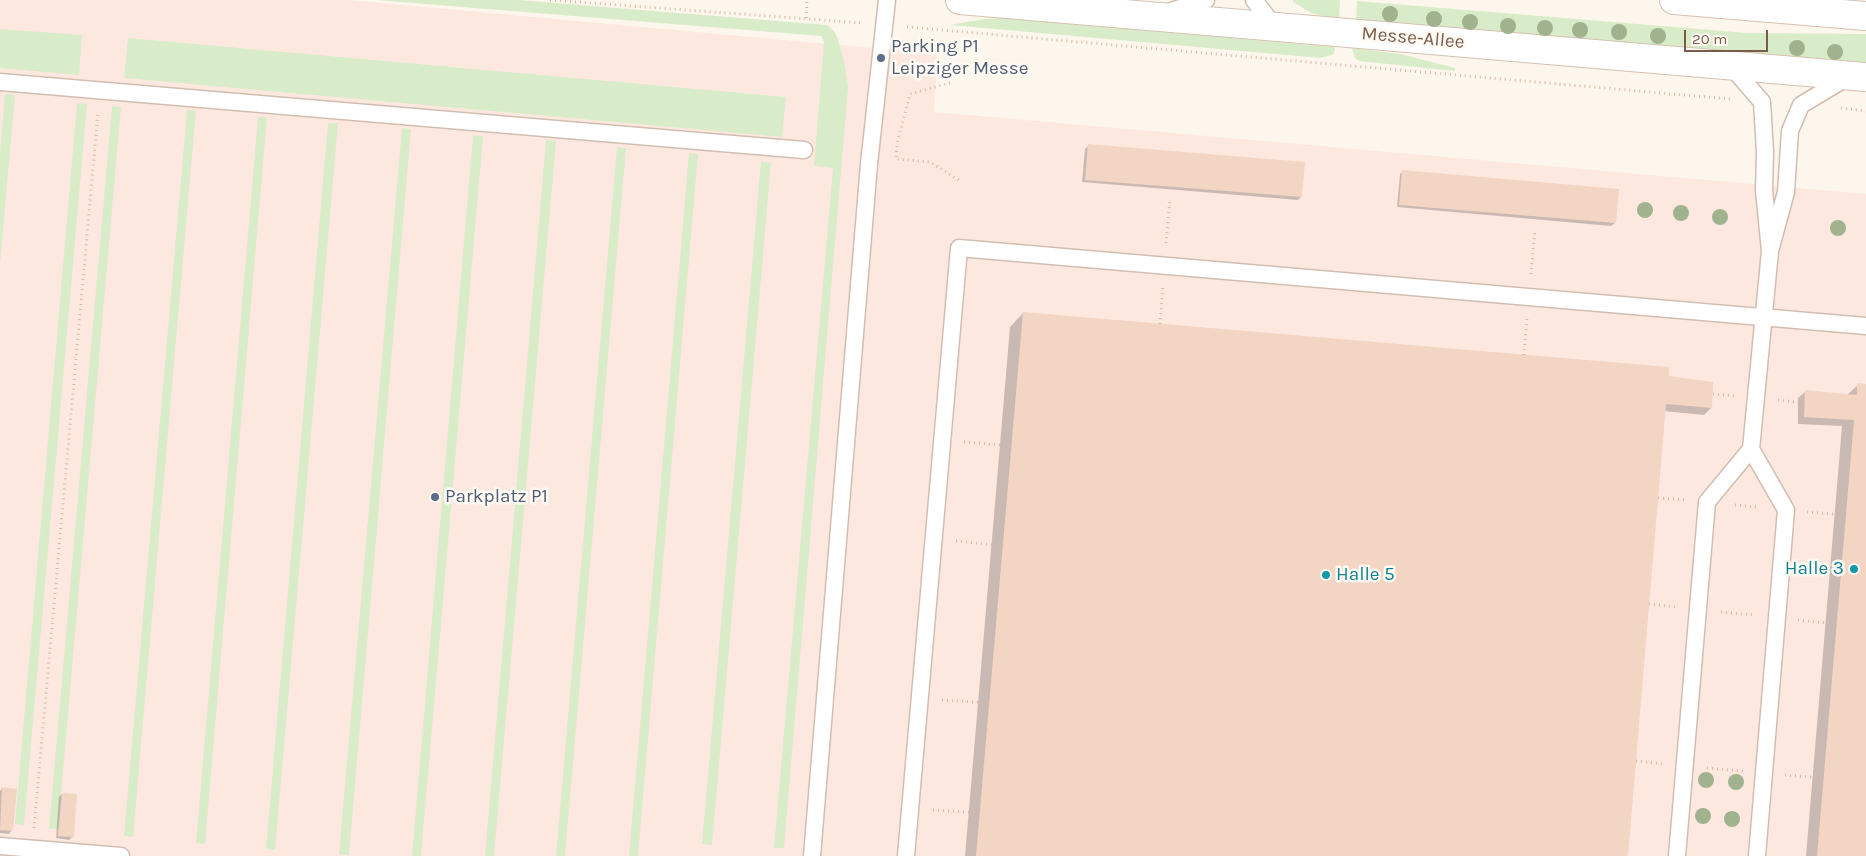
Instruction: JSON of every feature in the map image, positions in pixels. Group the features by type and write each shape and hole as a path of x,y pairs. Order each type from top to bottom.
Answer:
{"main road":[{"name":"Messe-Allee","path":"960,0 1859,76"},
{"path":"1674,0 1866,16"}],"lane":[{"path":"812,856 868,174 887,0"},
{"path":"1154,16 1206,0"},
{"path":"1254,0 1274,26"},
{"path":"1730,65 1762,102 1765,152 1764,190 1770,251"},
{"path":"1757,856 1786,510 1751,450 1770,251 1786,192 1790,131 1800,105 1859,76"},
{"path":"0,82 804,150"},
{"path":"906,856 959,248 1866,326"},
{"path":"1676,856 1706,502 1751,450"},
{"path":"0,846 122,856"}],"path":[{"path":"550,0 806,18 1342,67 1762,102"},
{"path":"806,18 807,0"},
{"path":"950,83 910,94 897,144 896,159 930,162 962,182"},
{"path":"32,849 100,90"},
{"path":"1800,105 1866,110"},
{"path":"942,440 1011,446"},
{"path":"1658,498 1846,515"},
{"path":"934,538 1002,546"},
{"path":"1649,604 1837,624"},
{"path":"920,698 989,703"},
{"path":"1636,761 1824,778"},
{"path":"910,808 980,813"}],"shaded area":[{"path":"0,0 348,0 937,54 934,112 1866,194 1866,856 0,856"}],"green space":[{"path":"376,0 518,0 827,25 834,31 838,39 845,65 848,88 784,848 774,848 833,168 814,166 824,42 821,36"},
{"path":"1293,0 1340,0 1339,20 1311,13 1293,2"},
{"path":"1357,1 1747,33 1866,34 1866,64 1356,21"},
{"path":"999,18 1335,47 1334,54 1321,58 950,25"},
{"path":"0,29 82,35 79,75 0,68"},
{"path":"128,38 786,97 782,137 124,78"},
{"path":"1352,48 1400,54 1455,68 1455,71 1359,61 1355,58"},
{"path":"5,94 15,95 0,264 0,154"},
{"path":"77,103 87,104 24,825 15,824"},
{"path":"112,106 121,107 58,829 49,829"},
{"path":"187,110 196,110 133,837 124,836"},
{"path":"258,117 267,117 205,844 196,843"},
{"path":"328,123 338,123 275,850 266,849"},
{"path":"402,128 411,129 349,855 339,854"},
{"path":"473,135 483,136 421,856 412,856"},
{"path":"546,140 556,141 494,856 485,856"},
{"path":"617,147 626,148 565,856 556,856"},
{"path":"689,153 698,154 638,856 629,856"},
{"path":"761,162 771,163 712,845 702,844"}],"building":[{"path":"1088,144 1305,162 1302,197 1085,180"},
{"path":"1402,170 1619,189 1616,223 1399,205"},
{"name":"Halle 5","path":"1023,312 1669,367 1669,376 1713,382 1712,408 1666,404 1628,856 976,856"},
{"name":"Halle 3","path":"1857,383 1866,384 1866,856 1817,856 1854,420 1804,417 1805,390 1857,395"},
{"path":"2,787 17,789 13,831 0,830"},
{"path":"62,793 77,794 74,837 58,836"}],"place":[{"name":"Parking P1 Leipziger Messe","path":"881,58"},
{"name":"Parkplatz P1","path":"435,497"},
{"name":"Halle 3","path":"1854,569"},
{"name":"Halle 5","path":"1326,575"}]}
